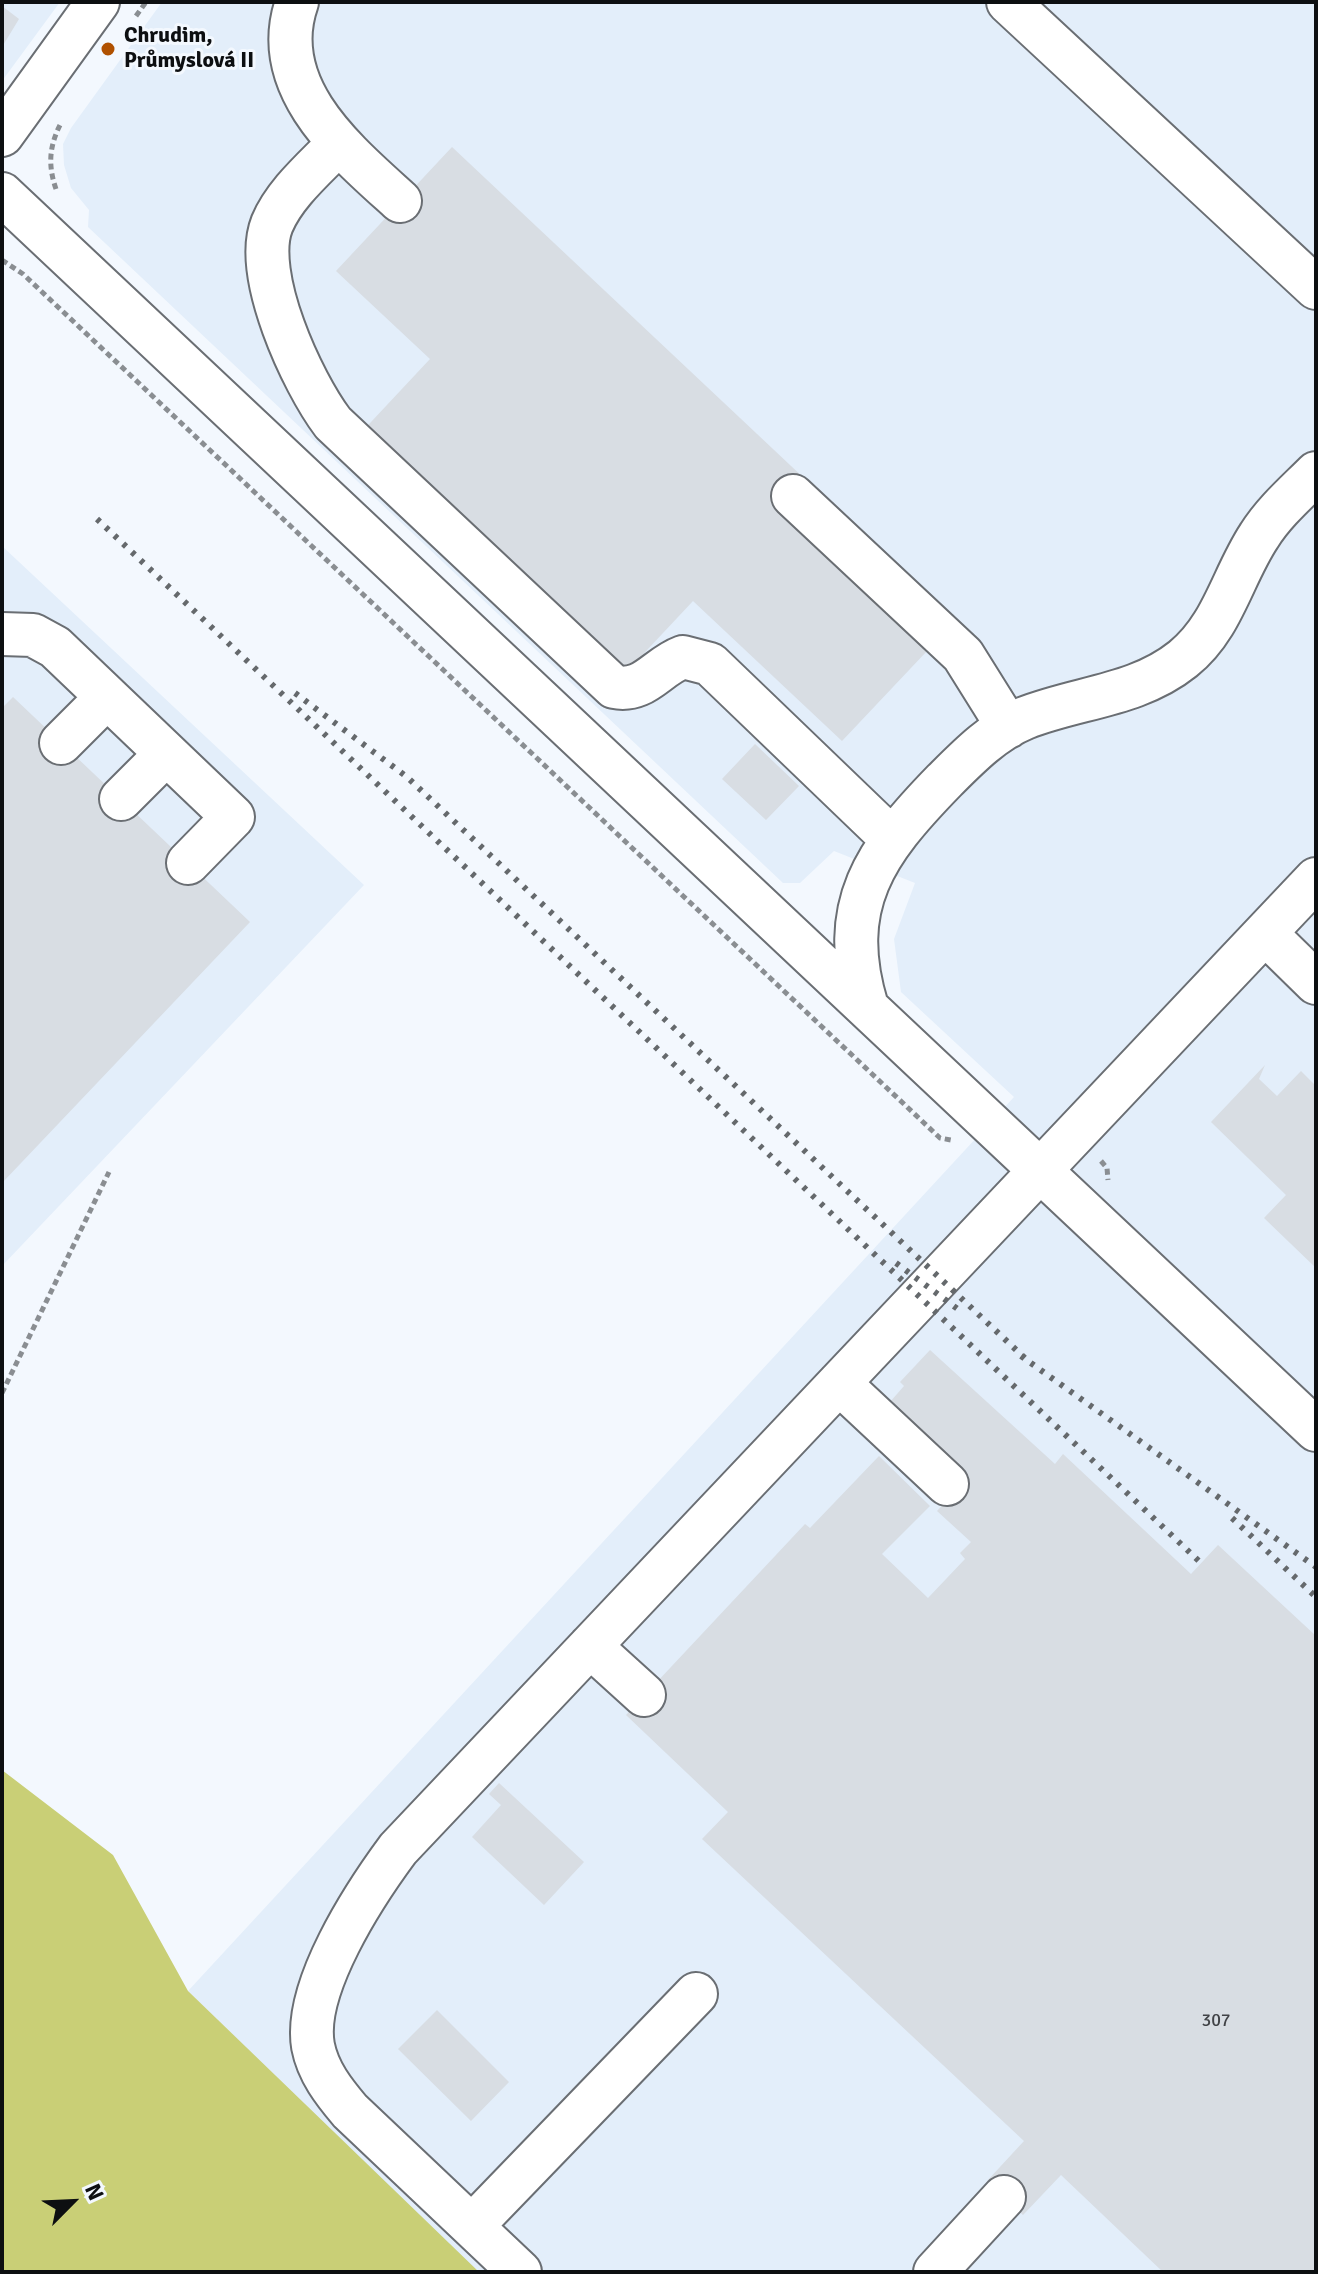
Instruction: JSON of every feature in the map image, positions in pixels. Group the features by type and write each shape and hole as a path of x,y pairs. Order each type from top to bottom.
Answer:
{"street":[{"path":"297,2 290,45 295,71 311,107 338,144 400,201"},
{"path":"1008,2 1316,288"},
{"path":"2,135 113,14"},
{"path":"338,144 282,204 266,241 270,280 301,372 333,423 614,687 630,690 683,657 710,664 891,838"},
{"path":"2,194 1316,1430"},
{"path":"867,1007 855,957 856,919 875,863 891,838 954,771 1008,727 1053,709 1137,686 1181,660 1215,622 1260,534 1316,473"},
{"path":"793,496 963,655 1008,727"},
{"path":"2,634 33,635 55,647 233,817 188,863"},
{"path":"61,743 107,697"},
{"path":"121,799 166,754"},
{"path":"520,2272 350,2111 328,2085 313,2048 312,2020 325,1975 380,1873 398,1849 1316,879"},
{"path":"1265,933 1316,983"},
{"path":"839,1383 947,1484"},
{"path":"590,1646 644,1695"},
{"path":"472,2226 696,1994"},
{"path":"935,2272 1004,2197"}],"path":[{"path":"113,14 146,2"},
{"path":"59,197 50,158 52,142 62,121"},
{"path":"2,260 23,274 940,1138 959,1138 984,1116"},
{"path":"2,1393 109,1172"}],"shaded area":[{"path":"2,2 60,2 2,81"},
{"path":"162,2 1316,2 1316,2272 474,2272 188,1991 1014,1097 901,992 894,939 915,883 834,851 800,883 783,883 88,227 89,210 71,188 64,165 63,144 71,128"},
{"path":"2,546 364,885 2,1266"}],"green space":[{"path":"2,1770 113,1855 188,1991 479,2272 2,2272"}],"building":[{"path":"2,6 19,19 2,47"},
{"path":"452,147 807,481 779,511 927,651 842,741 693,601 618,681 357,437 430,359 336,271"},
{"path":"13,697 250,922 2,1183 2,708"},
{"path":"755,744 799,786 766,820 722,779"},
{"path":"1265,1065 1259,1079 1277,1096 1301,1071 1316,1086 1316,1268 1264,1218 1286,1195 1211,1122"},
{"path":"930,1350 1055,1464 1063,1454 1191,1574 1218,1545 1316,1636 1316,2272 1163,2272 1061,2175 1023,2215 987,2181 1024,2141 702,1839 728,1812 626,1715 805,1524 810,1528 879,1456 930,1506 882,1554 928,1598 965,1559 960,1553 971,1542 937,1511 969,1476 890,1402 904,1386 900,1382"},
{"path":"499,1783 584,1862 544,1905 472,1837 501,1805 489,1794"},
{"path":"437,2010 509,2082 471,2121 398,2049"}],"railway":[{"path":"97,519 1201,1563"},
{"path":"295,693 407,777 1028,1361"},
{"path":"896,1263 963,1313"},
{"path":"1021,1356 1316,1567"},
{"path":"1232,1518 1316,1597"}],"place":[{"name":"Chrudim, Průmyslová II","path":"108,49"}]}
